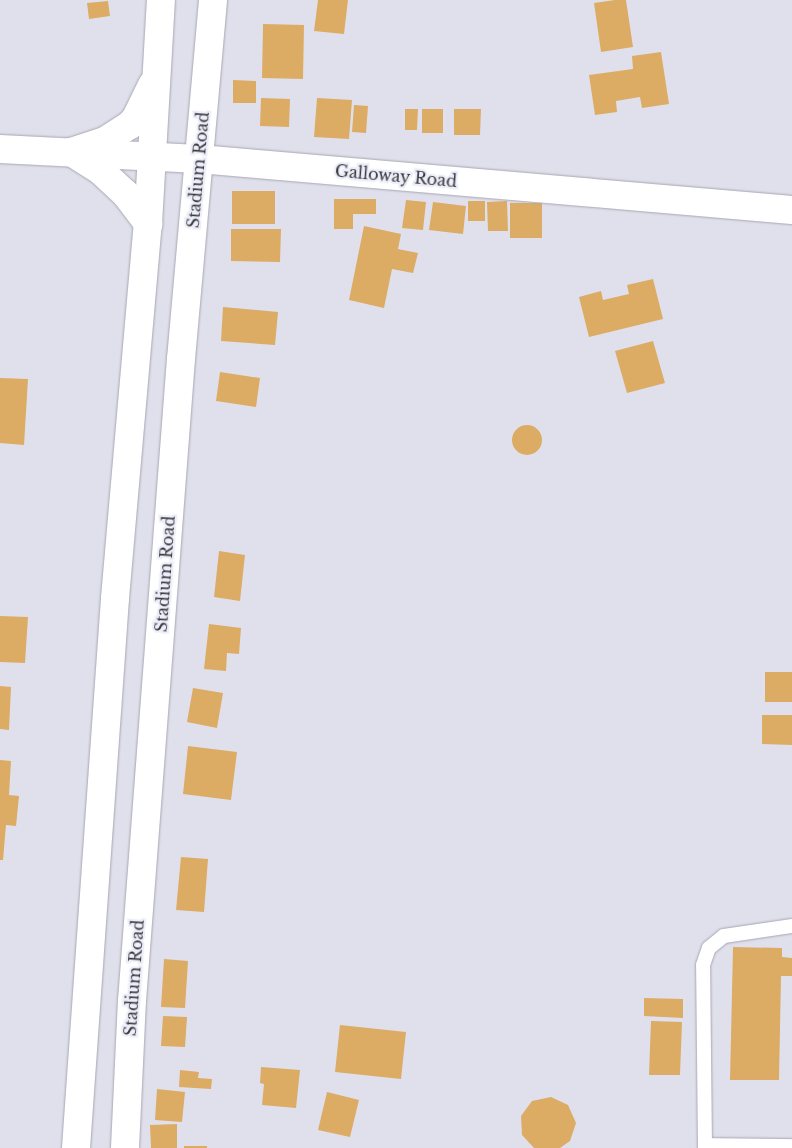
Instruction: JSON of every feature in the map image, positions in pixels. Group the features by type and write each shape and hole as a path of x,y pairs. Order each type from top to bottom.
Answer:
{"main road":[{"path":"76,1148 104,743 134,364 148,224 161,0"},
{"name":"Stadium Road","path":"126,1148 133,992 181,359 213,0"},
{"path":"71,152 105,141 130,125 136,118 158,73"},
{"name":"Galloway Road","path":"0,150 199,159 792,210"},
{"path":"71,152 101,171 125,193 148,224"}],"lane":[{"path":"792,926 724,936 709,948 703,965 705,1146 792,1146"}],"building":[{"path":"318,0 348,0 344,34 314,31"},
{"path":"626,0 633,47 601,52 594,3"},
{"path":"108,1 110,16 89,19 87,3"},
{"path":"263,24 304,25 303,79 262,78"},
{"path":"661,52 669,104 642,108 640,97 616,101 617,112 595,115 589,75 633,69 632,56"},
{"path":"233,80 256,81 256,103 233,103"},
{"path":"261,98 290,99 289,127 260,126"},
{"path":"317,98 352,100 349,139 314,137"},
{"path":"354,105 368,106 366,133 352,132"},
{"path":"405,109 418,109 417,130 405,130"},
{"path":"422,109 443,109 443,133 422,133"},
{"path":"454,109 481,109 480,135 454,135"},
{"path":"232,191 275,191 275,224 232,224"},
{"path":"334,199 376,199 376,214 353,214 353,229 334,229"},
{"path":"406,200 426,202 423,230 402,228"},
{"path":"468,201 485,201 485,221 468,221"},
{"path":"507,201 508,231 488,231 487,202"},
{"path":"433,202 466,206 463,234 429,230"},
{"path":"510,203 542,203 542,238 510,238"},
{"path":"364,226 401,234 398,249 418,253 413,273 392,269 384,308 349,300"},
{"path":"231,229 281,229 280,262 231,261"},
{"path":"653,279 663,319 589,337 579,297 601,291 603,300 629,294 627,285"},
{"path":"223,307 278,312 275,345 221,341"},
{"path":"653,341 665,383 627,393 615,351"},
{"path":"220,372 260,378 256,407 216,401"},
{"path":"0,378 28,379 24,445 0,443"},
{"path":"527,425 538,429 542,440 538,451 527,455 516,451 512,440 516,429"},
{"path":"219,551 245,555 240,601 214,597"},
{"path":"0,616 28,617 25,663 0,662"},
{"path":"209,624 241,628 239,654 227,653 226,671 204,669"},
{"path":"765,672 792,672 792,702 765,702"},
{"path":"0,686 11,687 9,730 0,729"},
{"path":"193,688 223,693 217,728 187,722"},
{"path":"762,715 792,715 792,745 762,744"},
{"path":"188,746 237,752 231,800 183,794"},
{"path":"0,760 11,761 9,795 19,796 16,826 6,825 3,860 0,860"},
{"path":"181,857 208,859 204,912 176,910"},
{"path":"733,947 782,948 782,957 792,958 792,976 781,976 779,1080 730,1080"},
{"path":"164,959 188,961 185,1008 161,1007"},
{"path":"644,998 683,999 683,1018 644,1016"},
{"path":"163,1016 187,1017 185,1047 161,1046"},
{"path":"651,1021 682,1022 680,1075 649,1075"},
{"path":"340,1025 406,1032 401,1079 335,1072"},
{"path":"261,1067 300,1070 296,1108 262,1105 264,1084 260,1083"},
{"path":"180,1070 199,1072 198,1078 212,1079 211,1089 179,1087"},
{"path":"157,1089 185,1092 182,1122 155,1120"},
{"path":"327,1092 359,1100 350,1137 318,1130"},
{"path":"551,1097 568,1105 576,1123 570,1141 560,1148 534,1148 522,1135 521,1116 532,1101"},
{"path":"177,1124 177,1148 151,1148 150,1125"},
{"path":"184,1146 207,1146 207,1148 184,1148"}]}
